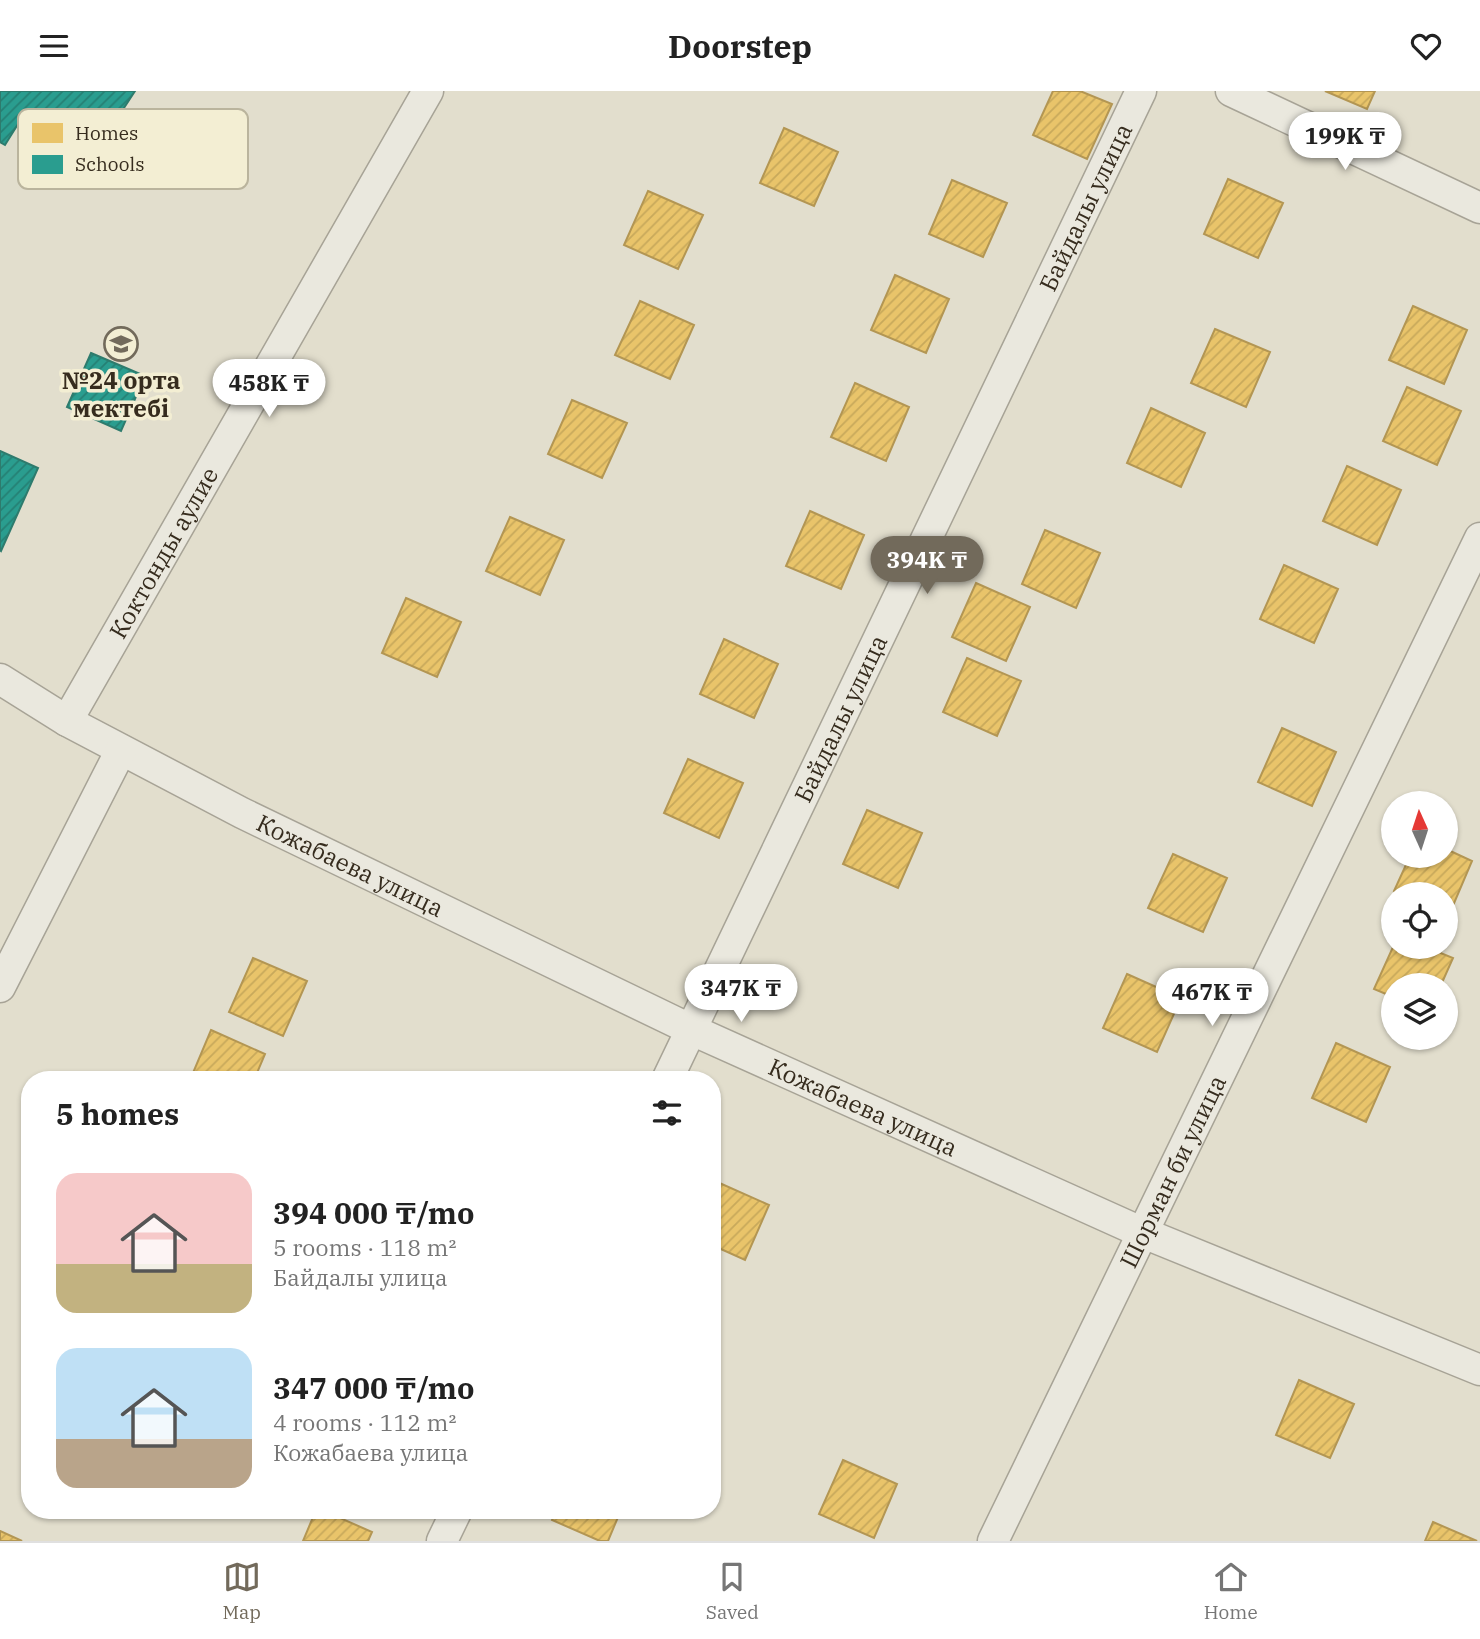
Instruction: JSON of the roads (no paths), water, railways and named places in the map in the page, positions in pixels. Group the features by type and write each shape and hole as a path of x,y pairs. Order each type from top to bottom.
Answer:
{"street":[{"name":"Коктонды аулие","path":"67,721 428,91"},
{"name":"Байдалы улица","path":"672,1071 1141,91"},
{"path":"1231,91 1480,208"},
{"name":"Шорман би улица","path":"993,1541 1141,1231 1480,538"},
{"name":"Кожабаева улица","path":"0,679 67,721 242,813 692,1030 1141,1231 1480,1370"},
{"path":"0,987 121,750"},
{"path":"442,1541 453,1519"}],"place":[{"name":"№24 орта мектебі","path":"121,344"}]}
